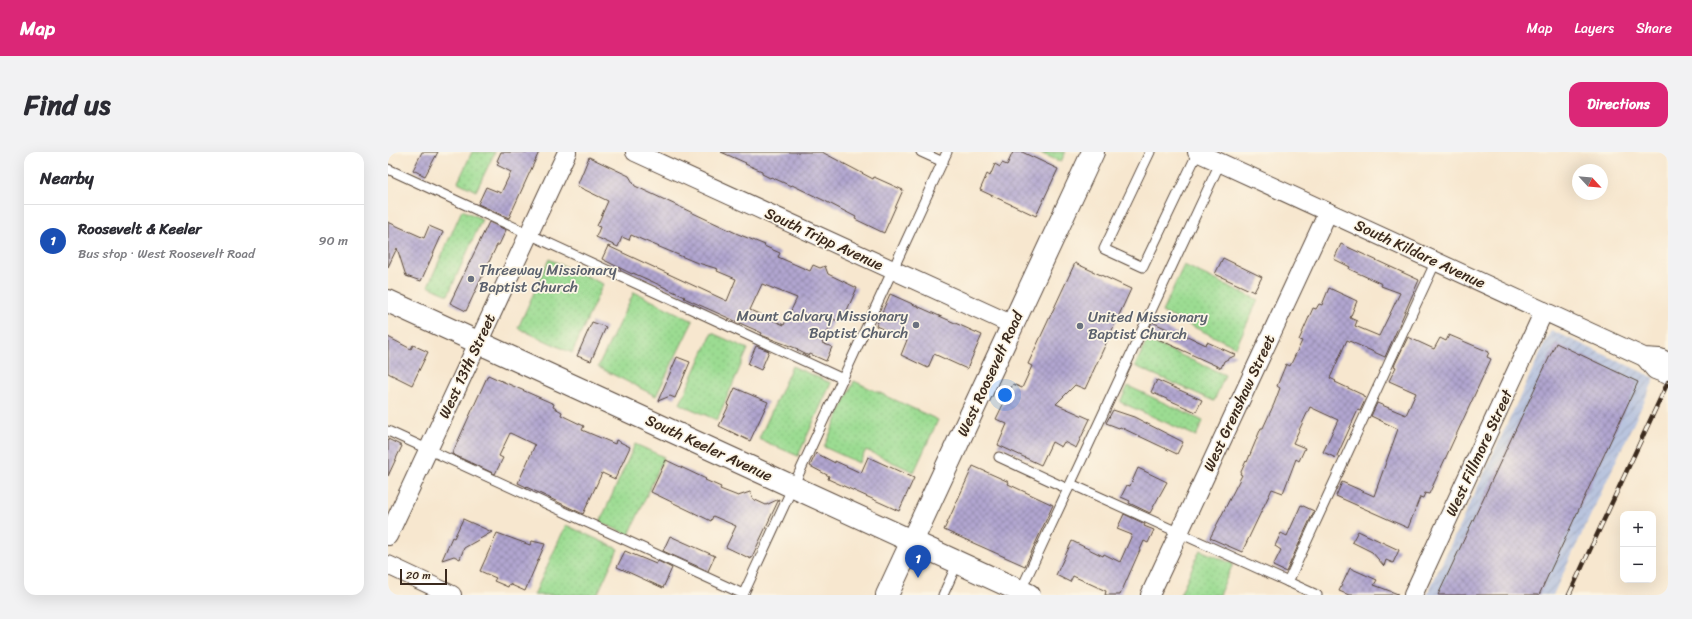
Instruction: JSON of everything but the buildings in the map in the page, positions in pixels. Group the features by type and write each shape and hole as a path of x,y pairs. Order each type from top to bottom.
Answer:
{"street":[{"name":"West 13th Street","path":"388,536 567,152"},
{"name":"South Tripp Avenue","path":"635,152 1013,325"},
{"name":"West Roosevelt Road","path":"888,595 1093,152"},
{"name":"South Kildare Avenue","path":"1197,152 1644,357 1660,358 1668,362"},
{"name":"West Grenshaw Street","path":"1150,595 1328,212"},
{"name":"South Keeler Avenue","path":"388,301 958,562 1023,594"},
{"name":"West Fillmore Street","path":"1413,595 1544,311"},
{"name":"South Kildare Avenue","path":"1644,357 1655,370 1668,376"},
{"path":"388,565 452,595"}],"lane":[{"path":"921,152 943,162"},
{"path":"388,431 743,595 948,152"},
{"path":"1150,152 1104,248 1143,267 1197,152"},
{"path":"1023,594 1070,486 1220,163"},
{"path":"388,169 843,379"},
{"path":"1288,582 1436,261"},
{"path":"998,457 1179,532 1317,595"},
{"path":"943,595 958,562"}],"shaded area":[{"path":"1551,330 1655,378 1553,595 1427,595"}],"green space":[{"path":"472,152 495,152 476,191 458,182"},
{"path":"1038,152 1065,152 1061,162"},
{"path":"462,210 482,219 448,295 428,286"},
{"path":"549,259 603,284 572,353 518,328"},
{"path":"1184,265 1258,300 1236,347 1162,312"},
{"path":"634,292 693,321 656,396 598,367"},
{"path":"712,333 748,349 717,420 680,404"},
{"path":"1147,340 1225,375 1214,401 1135,366"},
{"path":"792,366 831,383 798,456 759,439"},
{"path":"854,381 938,420 914,472 866,450 859,463 824,447"},
{"path":"1128,386 1203,421 1196,436 1120,402"},
{"path":"635,444 664,457 629,535 600,522"},
{"path":"566,525 618,549 597,595 534,595"},
{"path":"1200,550 1233,564 1219,595 1180,595"}],"railway":[{"path":"1569,595 1668,382"}],"place":[{"name":"Threeway Missionary Baptist Church","path":"471,279"},
{"name":"Mount Calvary Missionary Baptist Church","path":"916,325"},
{"name":"United Missionary Baptist Church","path":"1080,326"},
{"name":"Roosevelt & Keeler","path":"918,578"}]}
